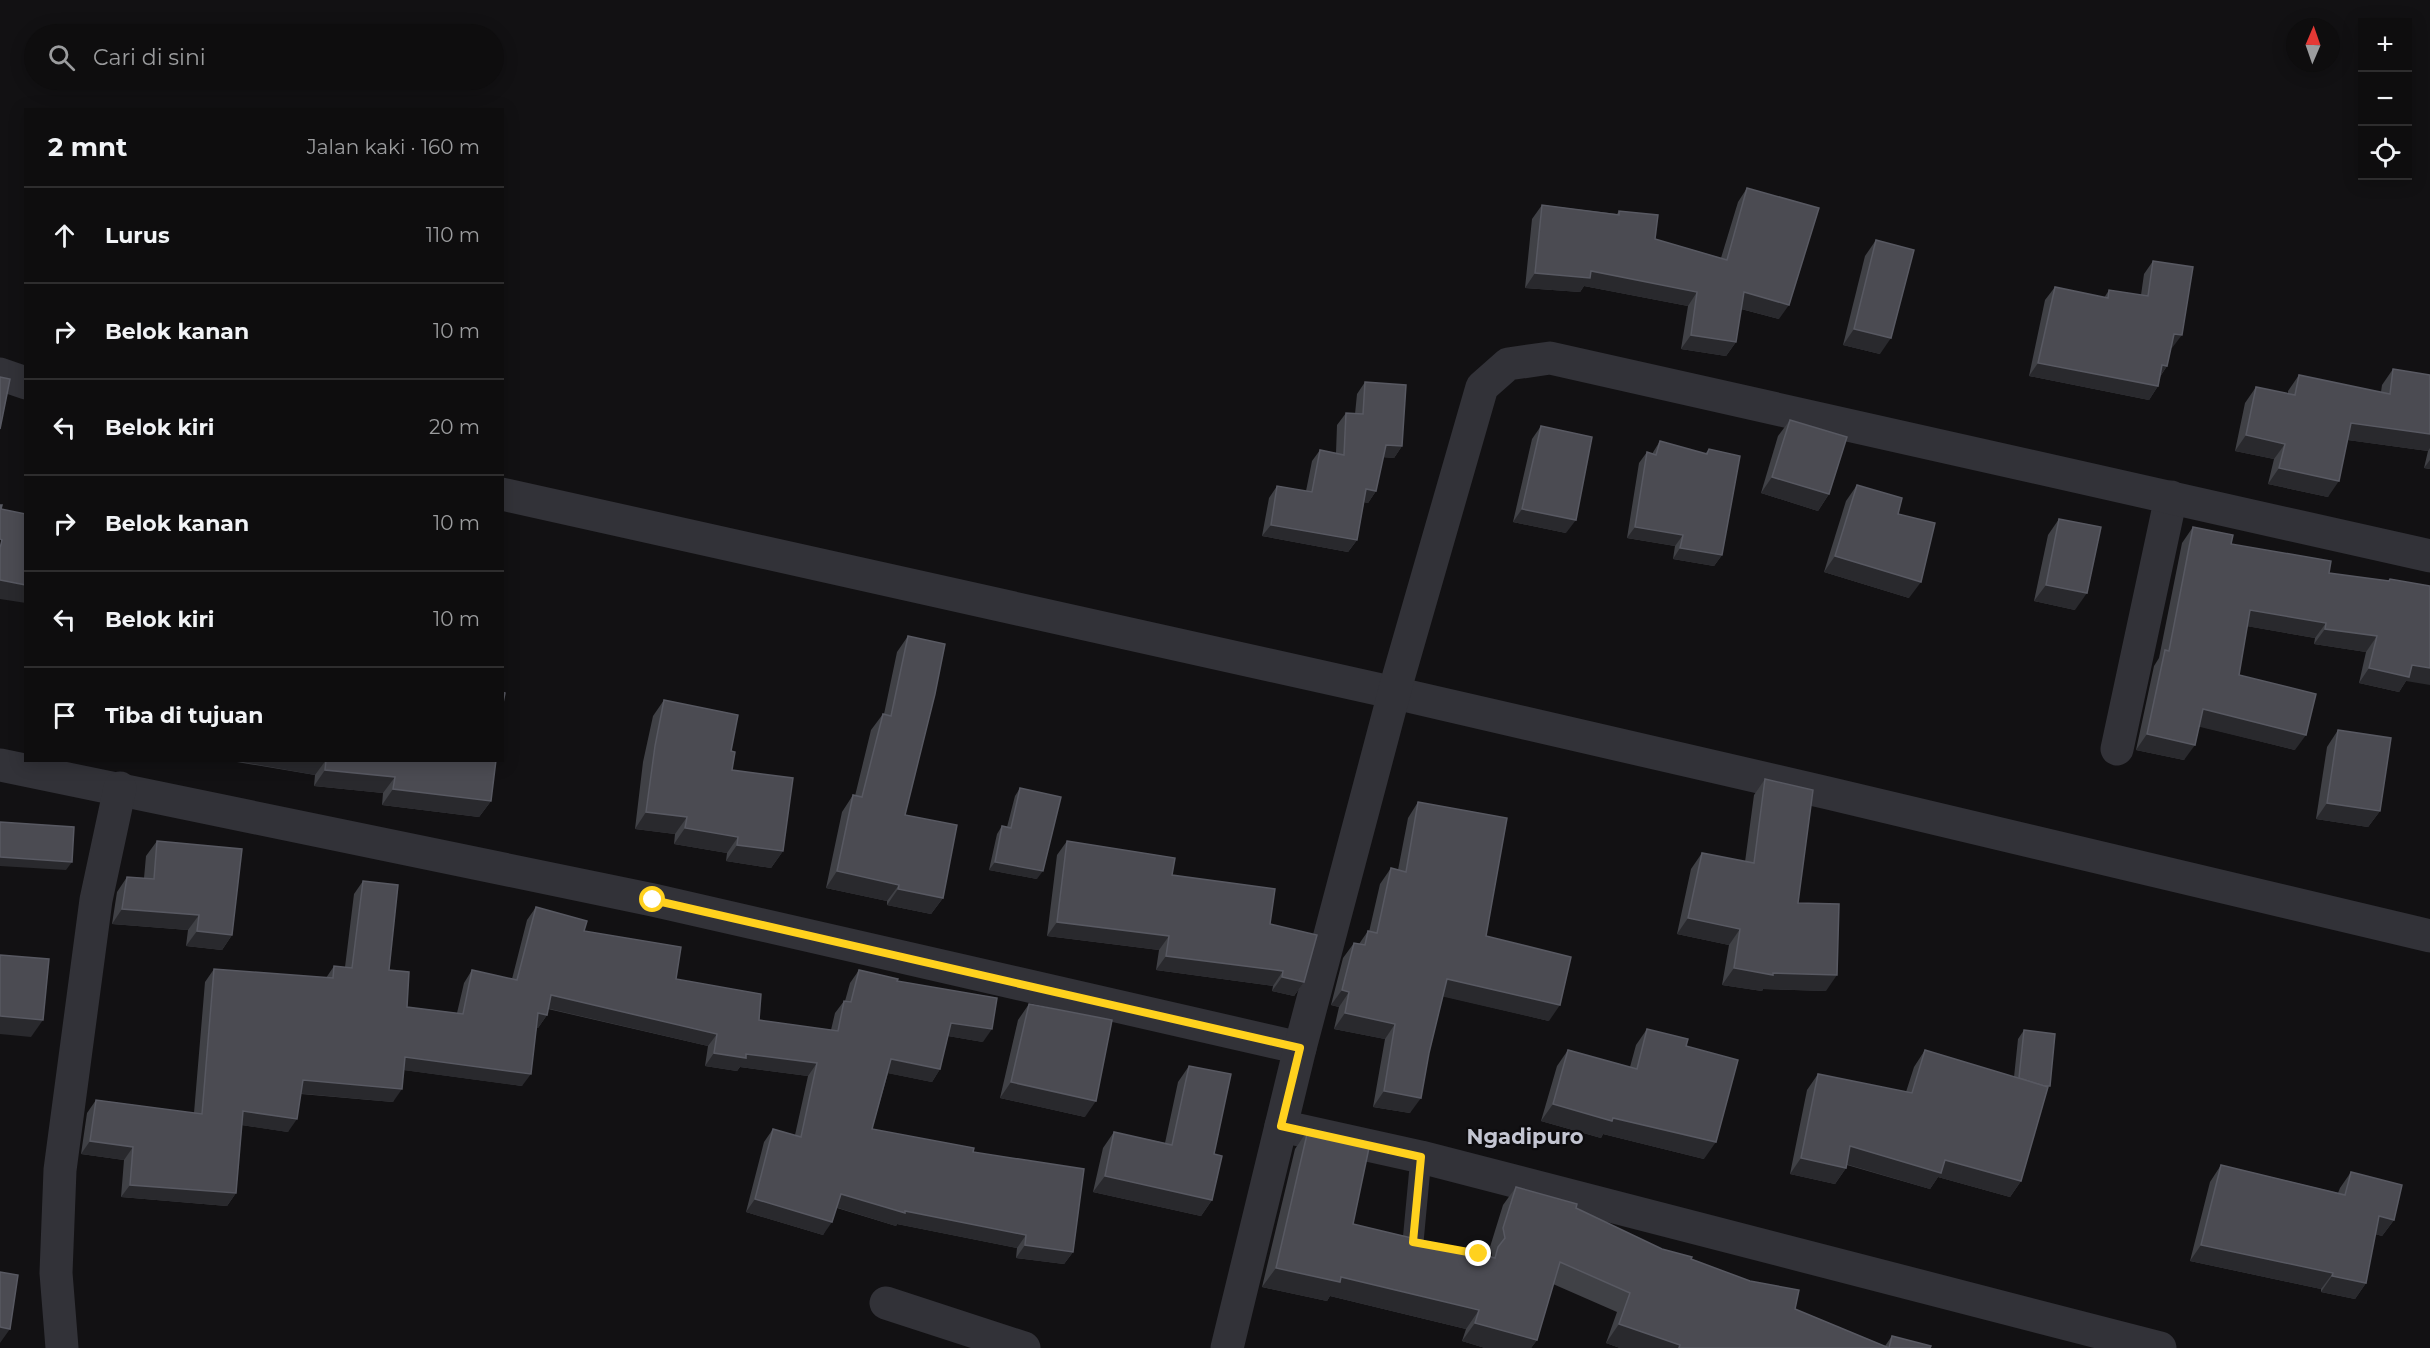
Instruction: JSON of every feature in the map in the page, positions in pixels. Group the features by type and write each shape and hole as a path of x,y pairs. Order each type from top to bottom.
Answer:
{"street":[{"path":"1227,1348 1300,1048 1398,679 1482,387 1508,364 1550,358 2430,556"},
{"path":"0,374 24,382"},
{"path":"504,494 1398,679 2430,936"},
{"path":"2117,749 2171,497"},
{"path":"0,765 653,900 1300,1048"},
{"path":"62,1348 56,1273 60,1170 96,900 120,788"},
{"path":"1281,1126 1421,1157 2160,1348"},
{"path":"886,1303 1024,1348"}],"lane":[{"path":"1421,1157 1403,1240 1435,1246"}],"building":[{"path":"1747,188 1819,208 1789,305 1744,292 1736,342 1691,335 1697,292 1591,271 1590,278 1535,273 1542,205 1619,215 1619,211 1658,215 1655,239 1727,260"},
{"path":"1876,240 1914,250 1891,338 1854,329"},
{"path":"2153,261 2193,267 2182,335 2174,334 2167,366 2162,365 2158,386 2038,363 2055,287 2108,298 2109,290 2148,296"},
{"path":"2393,369 2430,375 2430,434 2351,423 2339,481 2279,468 2285,444 2246,435 2256,387 2295,395 2299,375 2390,394"},
{"path":"0,377 10,379 0,429"},
{"path":"1365,382 1406,385 1402,446 1386,445 1376,491 1366,489 1357,540 1271,525 1277,486 1312,492 1320,450 1344,455 1346,413 1363,414"},
{"path":"1790,420 1847,437 1829,494 1772,477"},
{"path":"1541,426 1592,437 1576,520 1522,509"},
{"path":"1660,441 1707,454 1709,449 1740,456 1722,555 1680,548 1683,535 1635,527 1647,452 1656,455"},
{"path":"1857,485 1902,498 1898,514 1935,523 1921,582 1835,556"},
{"path":"0,505 2,505 1,509 24,514 24,585 0,580 2,540 0,539"},
{"path":"2059,519 2101,527 2087,593 2046,585"},
{"path":"2193,527 2233,535 2231,544 2331,561 2329,573 2389,581 2390,579 2430,586 2430,668 2412,665 2409,677 2369,668 2377,636 2325,629 2326,623 2250,610 2239,675 2316,694 2306,735 2203,709 2195,745 2147,734 2165,650 2169,651"},
{"path":"908,636 945,644 905,815 957,825 943,898 898,889 899,885 837,871 853,795 862,797 883,714 891,716"},
{"path":"664,700 738,715 731,751 735,752 732,770 793,778 783,851 737,845 738,837 685,828 687,817 646,812"},
{"path":"2338,730 2391,738 2380,811 2327,803"},
{"path":"326,762 496,762 491,801 393,789 395,777 325,770"},
{"path":"1765,779 1813,790 1798,903 1839,904 1837,975 1773,973 1773,975 1734,968 1740,929 1688,918 1702,853 1754,863"},
{"path":"1020,788 1061,797 1043,871 995,862 1002,826 1011,828"},
{"path":"1418,802 1507,818 1486,936 1571,957 1560,1005 1447,979 1421,1098 1384,1091 1395,1024 1345,1013 1349,992 1342,990 1354,943 1365,945 1368,931 1377,933 1391,868 1406,872"},
{"path":"0,822 74,827 72,862 0,857"},
{"path":"157,841 242,849 232,935 197,931 199,915 122,909 127,877 154,879"},
{"path":"1067,841 1175,858 1172,875 1275,889 1270,924 1317,935 1304,982 1282,977 1283,971 1166,956 1169,936 1057,922"},
{"path":"363,881 398,885 389,970 409,972 407,1007 463,1014 472,970 517,980 536,907 587,921 584,931 681,947 676,979 761,994 759,1020 838,1031 844,1001 851,1002 859,970 898,979 897,981 997,998 992,1029 951,1023 940,1069 891,1059 872,1129 974,1148 973,1152 1084,1169 1073,1252 1025,1245 1026,1235 905,1211 905,1213 841,1194 832,1222 755,1199 773,1129 801,1137 817,1063 746,1054 746,1058 714,1053 717,1034 551,995 547,1015 538,1013 531,1074 405,1057 402,1089 303,1080 297,1119 243,1111 236,1193 130,1185 133,1147 90,1141 96,1100 202,1114 214,969 333,978 334,966 352,968"},
{"path":"0,955 49,959 43,1020 0,1016"},
{"path":"1029,1004 1112,1020 1096,1101 1011,1082"},
{"path":"1647,1029 1688,1039 1686,1046 1738,1060 1716,1142 1613,1118 1612,1121 1553,1104 1568,1050 1637,1069"},
{"path":"2024,1030 2055,1034 2050,1086 2019,1078"},
{"path":"1925,1050 2048,1087 2021,1181 1945,1160 1941,1173 1850,1146 1846,1168 1801,1158 1818,1074 1912,1093"},
{"path":"1189,1066 1231,1074 1214,1154 1222,1156 1212,1200 1105,1176 1114,1132 1172,1145"},
{"path":"1308,1130 1370,1143 1353,1224 1495,1258 1498,1247 1505,1238 1503,1228 1516,1187 1577,1204 1576,1208 1662,1249 1692,1257 1691,1259 1750,1281 1799,1290 1795,1309 1889,1348 1679,1348 1680,1345 1619,1324 1630,1293 1560,1262 1537,1340 1475,1323 1479,1310 1341,1277 1340,1282 1276,1268"},
{"path":"2221,1165 2345,1195 2351,1172 2402,1185 2394,1220 2379,1216 2366,1283 2332,1276 2333,1273 2201,1245"},
{"path":"0,1272 18,1275 10,1329 0,1327"},
{"path":"1892,1336 1931,1346 1930,1348 1889,1348"}],"district":[{"name":"Ngadipuro","path":"1525,1137"}],"route":[{"path":"653,900 1300,1048 1281,1126 1421,1157 1413,1242 1479,1254"}]}
